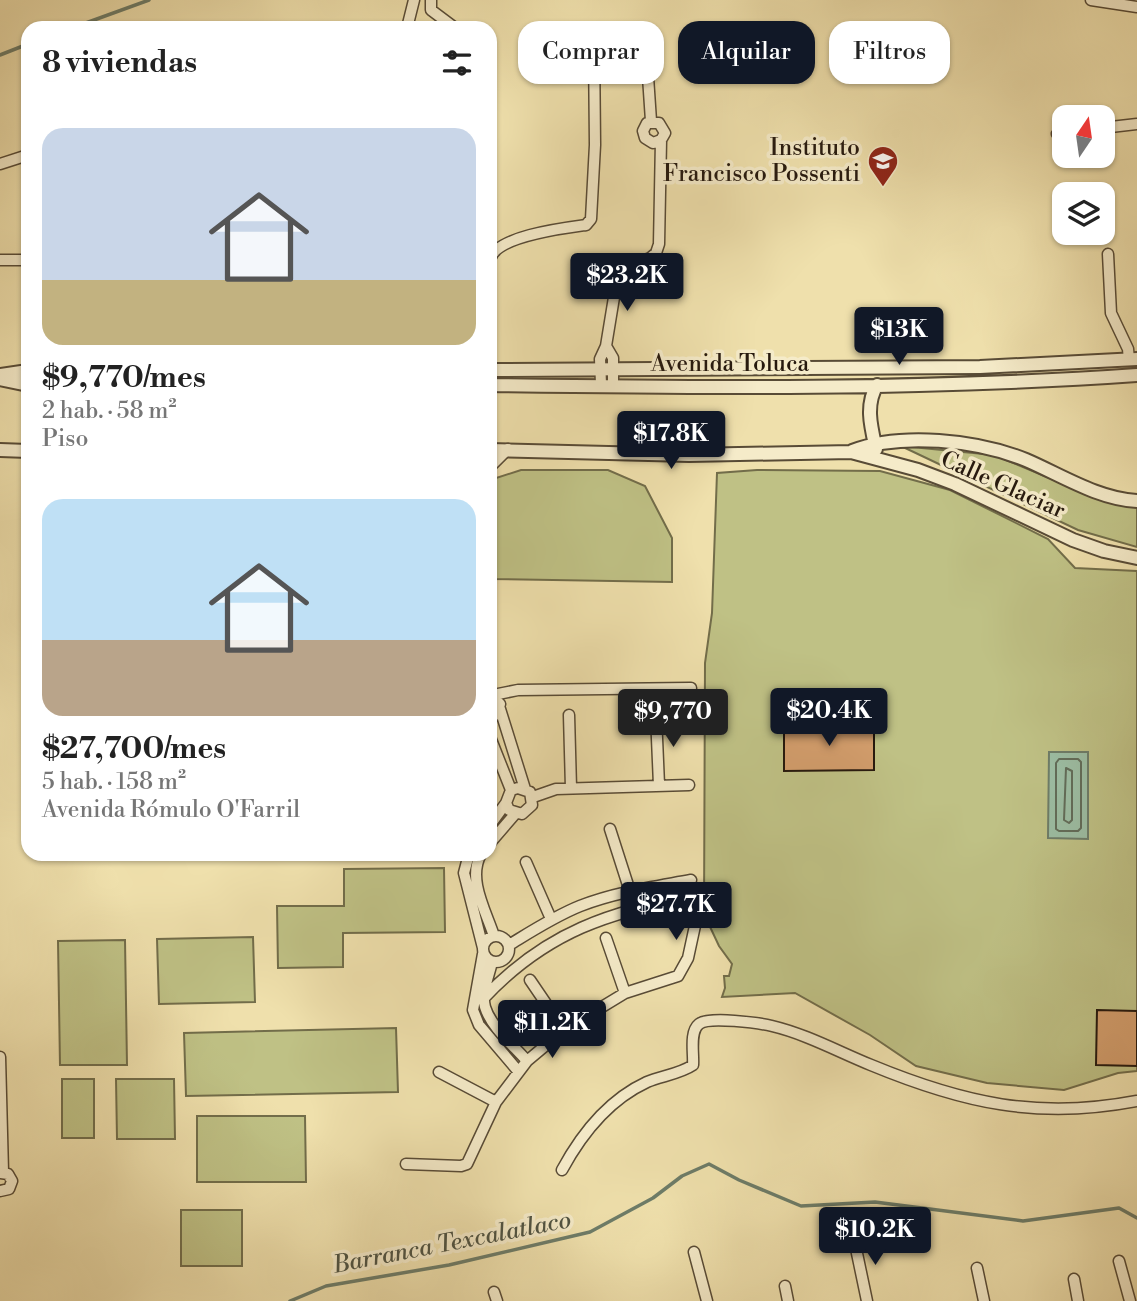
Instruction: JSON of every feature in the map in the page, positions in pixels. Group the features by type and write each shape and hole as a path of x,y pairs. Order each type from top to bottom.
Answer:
{"street":[{"path":"409,21 414,0"},
{"path":"431,0 431,10 446,21"},
{"path":"1091,0 1137,7"},
{"path":"497,248 528,236 586,225 591,219 595,145 594,84"},
{"path":"649,84 651,121 643,131 645,138 653,142 660,140"},
{"path":"607,384 606,370 600,359 606,346 620,272 650,258 656,253 659,244 660,140 664,129 659,122 651,121"},
{"path":"1115,127 1137,124"},
{"path":"0,164 21,157"},
{"path":"1108,254 1111,313 1133,360"},
{"path":"0,260 21,260"},
{"name":"Avenida Toluca","path":"497,370 981,367 1133,360"},
{"path":"0,377 21,372"},
{"name":"Avenida Toluca","path":"497,385 877,385 1056,381 1137,374"},
{"path":"0,377 21,382"},
{"path":"877,385 871,395 869,413 878,459"},
{"name":"Calle Glaciar","path":"851,452 874,442 963,443 999,451 1094,490 1137,501"},
{"path":"497,460 508,449"},
{"path":"0,450 21,452"},
{"name":"Calle Glaciar","path":"497,450 689,455 851,452 955,484 1087,545 1137,558"},
{"path":"497,694 518,690 691,688"},
{"path":"497,701 525,789 533,797"},
{"path":"497,712 500,709"},
{"path":"569,715 570,788"},
{"path":"656,715 659,785"},
{"path":"497,755 511,790 497,815"},
{"path":"497,835 515,814 529,811 533,797 546,791 689,785"},
{"path":"511,790 525,789"},
{"path":"506,803 515,814"},
{"path":"610,829 635,907"},
{"path":"467,861 464,873 483,951 492,962"},
{"path":"478,861 475,879 494,936"},
{"path":"526,862 551,919"},
{"path":"509,945 551,919 581,906 629,891 691,880"},
{"path":"485,998 511,972 560,937 635,907 697,895"},
{"path":"406,1164 467,1164 496,1102 527,1061 564,1030 625,993 678,976 688,958 696,920"},
{"path":"492,962 504,961 508,956 509,945 506,940 494,936 484,942 473,1010 479,1025 518,1071"},
{"path":"606,938 625,993"},
{"path":"492,962 485,998 491,1018 527,1061"},
{"path":"530,980 564,1030"},
{"path":"562,1170 589,1128 621,1097 646,1083 692,1065 693,1037 700,1022 759,1023 787,1029 919,1084 976,1101 1001,1105 1097,1109 1137,1101"},
{"path":"0,1057 1,1172 10,1176 12,1184 6,1191 0,1191"},
{"path":"439,1072 496,1102"},
{"path":"853,1239 867,1301"},
{"path":"694,1252 707,1301"},
{"path":"1119,1261 1130,1301"},
{"path":"977,1268 984,1301"},
{"path":"1074,1279 1078,1301"},
{"path":"785,1286 788,1301"}],"shaded area":[{"path":"901,446 994,455 1071,487 1137,505 1137,547 1078,530"},
{"path":"521,470 608,470 645,486 672,538 672,582 497,579 497,478"},
{"path":"757,470 880,471 950,490 1048,539 1075,568 1137,571 1137,1071 1118,1073 1064,1090 987,1083 916,1066 870,1035 795,993 722,997 725,988 724,976 729,976 732,964 719,946 704,914 705,663 712,613 717,473"},
{"path":"444,868 445,932 343,933 343,967 278,968 277,906 344,906 344,869"},
{"path":"253,937 255,1002 159,1004 157,939"},
{"path":"125,940 127,1065 60,1065 58,941"},
{"path":"396,1028 398,1092 186,1096 184,1033"},
{"path":"62,1079 94,1079 94,1138 62,1138"},
{"path":"116,1079 174,1079 175,1139 117,1139"},
{"path":"197,1116 305,1116 306,1182 197,1182"},
{"path":"181,1210 242,1210 242,1266 181,1266"}],"water":[{"path":"1049,752 1088,752 1088,839 1048,838"}],"building":[{"path":"874,726 874,770 784,771 784,727"},
{"path":"1097,1010 1137,1011 1137,1066 1096,1065"}],"waterway":[{"path":"91,21 149,0"},
{"path":"0,55 21,47"},
{"name":"Barranca Texcalatlaco","path":"290,1301 326,1286 449,1265 590,1232 653,1198 682,1176 709,1164 801,1206 875,1202 1023,1221 1119,1208 1137,1218"}],"place":[{"name":"Instituto Francisco Possenti","path":"883,188"}]}
